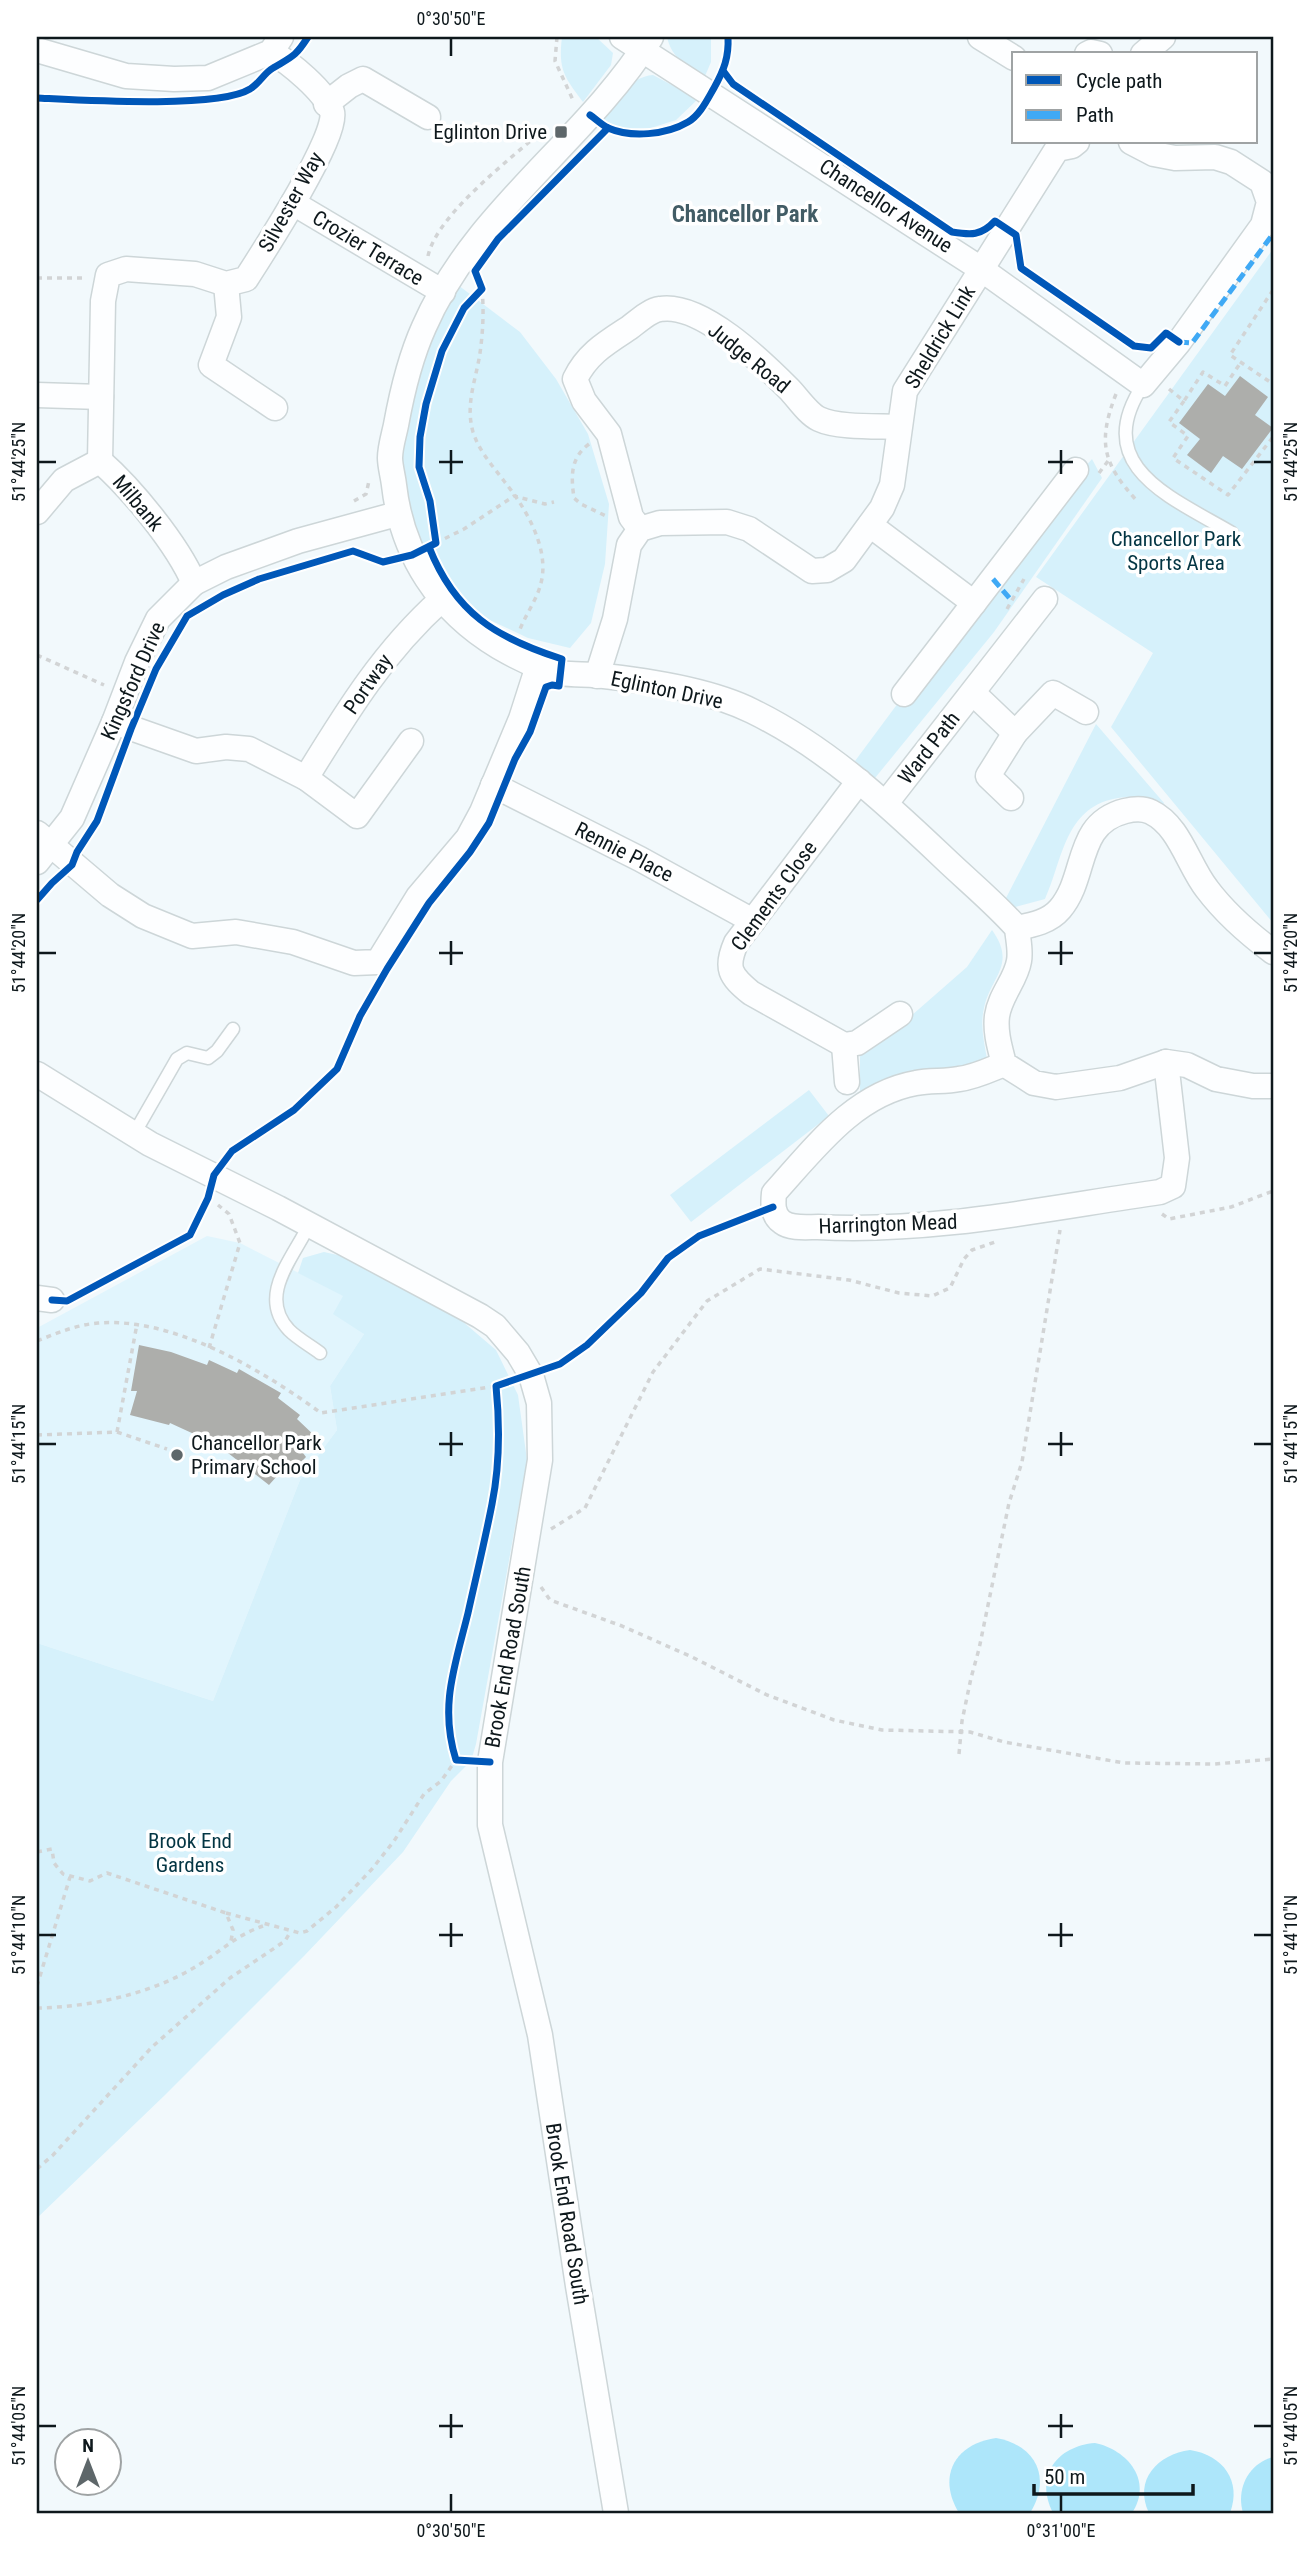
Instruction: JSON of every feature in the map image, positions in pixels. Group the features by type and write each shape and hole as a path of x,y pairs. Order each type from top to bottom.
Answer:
{"street":[{"name":"Chancellor Avenue","path":"622,37 647,44 712,93 1148,379"},
{"path":"980,37 1012,57"},
{"path":"1145,52 1163,37"},
{"path":"37,50 126,76 174,79 208,78 276,44 326,104 363,79 428,117"},
{"name":"Eglinton Drive","path":"647,44 590,115 433,286 424,327 403,387 390,457 397,514 412,555 441,600 475,633 510,654 561,673 689,691 749,709 793,733 837,763 886,803 1017,928"},
{"name":"Silvester Way","path":"226,284 246,279 293,203 330,129 332,113 326,104"},
{"name":"Sheldrick Link","path":"635,523 727,522 749,529 812,571 827,570 844,560 882,508 892,485 905,391 1061,144"},
{"path":"1135,144 1154,154 1175,158 1215,157 1231,162 1262,182 1271,202 1263,225 1179,341 1148,379"},
{"name":"Crozier Terrace","path":"293,203 433,286"},
{"path":"100,461 103,300 108,275 126,269 195,274 226,284 229,317 211,365 275,408"},
{"name":"Judge Road","path":"635,523 609,434 584,401 576,379 583,361 658,309 681,309 701,318 732,339 765,365 818,419 850,425 899,427"},
{"path":"37,395 101,397"},
{"name":"Milbank","path":"37,512 64,480 100,461 118,477 184,560 194,583"},
{"path":"904,694 1076,470"},
{"name":"Kingsford Drive","path":"41,847 72,818 137,662 158,619 194,583 226,567 298,541 397,514"},
{"path":"597,676 615,619 635,523"},
{"path":"870,525 974,603"},
{"name":"Ward Path","path":"886,803 1045,599"},
{"name":"Portway","path":"306,778 391,650 441,600"},
{"path":"41,847 143,916 192,936 236,932 293,942 355,963 378,962 418,897 468,838 482,812 521,719 538,666"},
{"name":"Ward Path","path":"973,693 1015,733"},
{"path":"1011,798 988,776 1015,733 1053,693 1086,712"},
{"path":"114,722 196,751 226,747 249,749 306,778 357,816 411,741"},
{"name":"Clements Close","path":"844,1045 751,993 737,982 730,971 730,956 736,943 859,781"},
{"name":"Rennie Place","path":"493,785 640,859 753,921"},
{"path":"1273,952 1249,934 1208,891 1189,863 1176,835 1162,819 1148,810 1131,809 1111,814 1097,826 1086,842 1079,870 1067,899 1058,911 1047,919 1017,928 1020,960 997,1013 996,1034 1004,1064 1034,1083 1056,1087 1120,1078 1166,1062 1186,1065 1216,1079 1253,1086 1273,1086"},
{"path":"847,1082 844,1045 857,1043 900,1014"},
{"path":"1160,1192 1173,1186 1177,1167 1166,1062"},
{"name":"Harrington Mead","path":"1004,1064 958,1079 914,1083 874,1098 833,1128 774,1193 773,1207 779,1221 789,1226 844,1228 954,1222 1160,1192"},
{"name":"Brook End Road South","path":"38,1077 134,1134 211,1187 309,1225 480,1316 507,1338 531,1375 540,1403 540,1460 490,1762 490,1825 540,2035 616,2513"}],"lane":[{"path":"1148,379 1131,403 1126,424 1127,452 1138,470 1151,483 1232,533"},
{"path":"134,1134 177,1059 187,1053 208,1058 217,1051 233,1029"},
{"path":"309,1225 276,1285 276,1307 288,1329 320,1353"}],"path":[{"path":"557,37 555,61 565,87 574,102 590,115"},
{"path":"433,286 430,245 454,211 544,129"},
{"path":"37,278 108,275"},
{"path":"478,280 482,289 481,342 470,404 473,431 484,456 532,525 544,564 541,584 510,654"},
{"path":"473,298 482,289"},
{"path":"1273,290 1230,355 1273,384"},
{"path":"1241,362 1224,386 1203,372 1169,422 1188,436 1173,458 1228,495 1273,437"},
{"path":"1148,379 1184,401"},
{"path":"609,434 595,439 582,449 576,458 572,482 574,498 601,515 635,523"},
{"path":"350,502 366,494 369,479"},
{"path":"412,555 464,529 514,496 545,504 554,502"},
{"path":"434,532 436,543"},
{"path":"37,655 104,685"},
{"path":"208,1348 240,1243 229,1214 211,1187"},
{"path":"1160,1192 1161,1214 1170,1219 1231,1207 1273,1191"},
{"path":"959,1754 960,1732 1009,1503 1021,1462 1060,1231 1059,1207"},
{"path":"1046,1233 1072,1230"},
{"path":"550,1529 585,1508 653,1372 707,1301 760,1269 849,1280 899,1293 932,1296 950,1288 964,1259 972,1250 1002,1241"},
{"path":"37,1341 67,1328 99,1323 137,1324 185,1338 234,1358 282,1385 321,1413 496,1386 531,1375"},
{"path":"117,1432 137,1324"},
{"path":"496,1386 498,1399"},
{"path":"37,1435 117,1432 167,1449"},
{"path":"538,1580 550,1600 622,1626 767,1695 834,1720 882,1730 960,1732 1124,1763 1215,1765 1273,1759"},
{"path":"37,1852 52,1849 54,1863 62,1874 90,1881 107,1873 226,1913 300,1933 307,1931 363,1879 394,1841 424,1794 441,1781 455,1756 490,1762"},
{"path":"37,1986 70,1876"},
{"path":"226,1913 233,1930 231,1941"},
{"path":"37,2008 83,2005 166,1981 202,1963 244,1932 265,1925"},
{"path":"37,2169 152,2047 230,1978 285,1941 291,1931"}],"shaded area":[{"name":"Chancellor Park Primary School","path":"207,1236 240,1243 344,1296 364,1334 330,1386 337,1430 300,1480 213,1701 37,1643 37,1328"}],"green space":[{"path":"562,37 596,37 613,53 611,65 583,102 564,72 561,57"},
{"path":"667,37 711,37 711,62 705,76 676,56"},
{"path":"653,75 698,99 676,120 651,128 618,129 601,118 630,85"},
{"name":"Chancellor Park Sports Area","path":"1273,249 1273,923 1111,727 1153,653 1036,577"},
{"path":"454,282 520,332 556,379 588,434 609,504 605,564 591,623 570,648 528,638 477,614 439,571 414,534 398,469 399,422"},
{"path":"1092,459 1102,478 994,632 875,778 855,761 1008,555"},
{"path":"1096,724 1164,803 1162,806 1130,797 1109,800 1094,806 1082,816 1066,840 1045,899 1015,907 1006,898"},
{"path":"992,930 999,942 1002,962 983,1014 987,1059 860,1100 860,1056 967,967"},
{"path":"809,1090 829,1116 691,1222 670,1195"},
{"name":"Brook End Gardens","path":"324,1252 342,1256 455,1315 496,1350 518,1395 527,1460 471,1761 451,1781 403,1852 165,2095 37,2218 37,1643 213,1701 300,1480 337,1430 330,1386 364,1334 333,1314 343,1296 298,1273 303,1258"}],"water":[{"path":"996,2438 1021,2448 1036,2465 1040,2488 1030,2513 959,2513 950,2487 953,2464 969,2447"},
{"path":"1095,2443 1118,2452 1134,2469 1140,2490 1132,2513 1053,2513 1046,2487 1053,2465 1070,2450"},
{"path":"1190,2450 1212,2457 1227,2471 1233,2490 1230,2513 1149,2513 1144,2490 1152,2471 1168,2457"},
{"path":"1273,2457 1273,2513 1243,2513 1241,2495 1246,2479 1257,2465"}],"building":[{"path":"1240,376 1268,397 1255,415 1273,428 1242,469 1223,456 1211,473 1187,455 1200,439 1179,423 1208,384 1225,396"},
{"path":"139,1345 171,1352 207,1365 209,1360 237,1373 239,1369 281,1393 278,1398 300,1415 297,1419 317,1438 303,1453 306,1457 291,1472 286,1466 269,1485 228,1453 194,1434 170,1423 169,1425 130,1415 137,1391 131,1391"}],"marked path":[{"path":"1179,342 1192,343 1273,234"},
{"path":"993,579 1011,600"}],"cycle path":[{"path":"37,98 147,102 233,95 253,87 270,70 300,49 308,37"},
{"path":"590,115 608,128 638,134 669,130 688,122 703,107 721,75 727,57 728,37"},
{"path":"724,72 733,84 952,232 975,233 995,221 1016,235 1021,268 1134,346 1151,348 1166,333 1179,342"},
{"path":"37,900 72,865 97,821 156,669 187,616 223,595 259,579 353,551 383,562 412,555 436,543 430,501 419,467 420,437 426,404 442,351 464,308 482,289 475,271 498,239 608,128"},
{"path":"52,1300 67,1301 190,1235 208,1198 214,1175 232,1151 294,1110 337,1069 360,1016 387,969 429,903 470,852 489,823 515,759 530,732 546,687 559,686 562,659 517,642 481,620 451,589 429,547"},
{"path":"490,1762 456,1760 451,1740 449,1704 454,1669 495,1489 498,1445 496,1386 560,1364 587,1345 641,1293 668,1258 699,1236 773,1207"}],"place":[{"name":"Eglinton Drive","path":"561,132"},
{"name":"Chancellor Park Primary School","path":"177,1455"}],"district":[{"name":"Chancellor Park","path":"745,214"}]}
